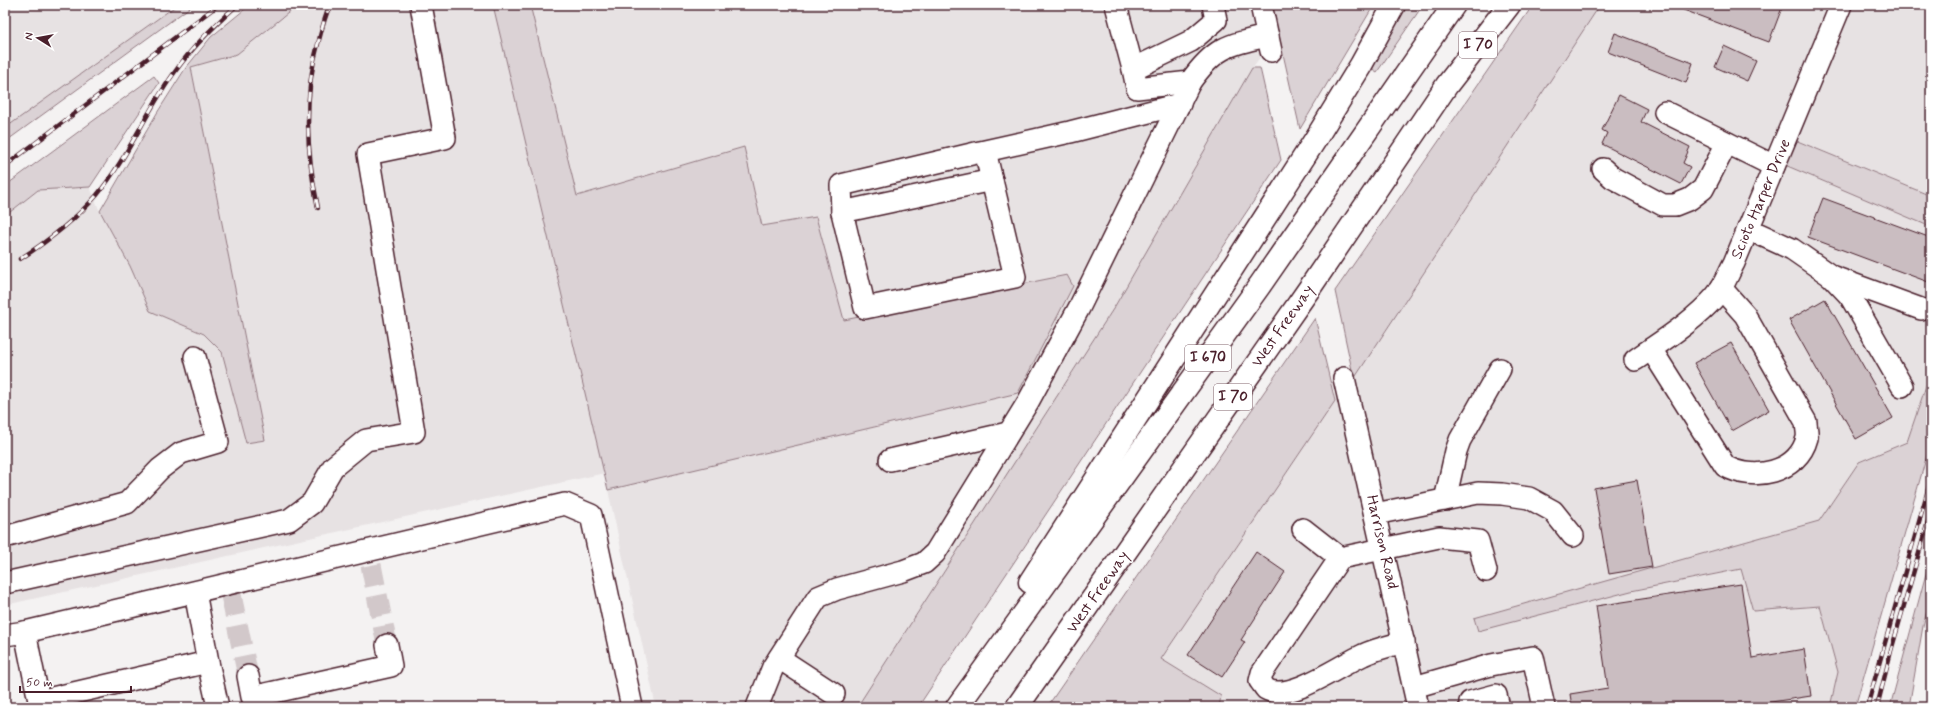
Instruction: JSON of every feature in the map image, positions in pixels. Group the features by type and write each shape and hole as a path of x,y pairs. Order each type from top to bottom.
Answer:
{"highway":[{"path":"949,707 1314,140 1361,65 1394,5"},
{"name":"I 670","path":"957,707 1265,279 1454,5"},
{"path":"1447,85 1498,5"},
{"name":"West Freeway","path":"1017,707 1309,289 1447,85 1509,5"}],"street":[{"path":"5,583 289,520 312,503 333,467 366,440 414,432 368,154 445,138 421,5"},
{"path":"1116,5 1137,88 1190,82"},
{"path":"1133,69 1196,37 1216,20 1213,5"},
{"path":"757,707 773,668 818,597 837,588 904,571 924,563 934,553 1008,433 1079,308 1190,82 1203,64 1218,51 1234,44 1269,44 1261,5"},
{"name":"Scioto Harper Drive","path":"1721,288 1745,315 1806,422 1807,437 1800,455 1786,467 1768,473 1748,475 1735,472 1725,466 1643,355 1683,326 1715,297 1721,288 1748,229 1841,5"},
{"path":"985,151 1015,276 865,308 842,212 841,185 985,151 1070,132 1180,104"},
{"path":"1665,112 1774,166"},
{"path":"1603,169 1613,178 1663,205 1675,205 1690,199 1703,189 1727,143"},
{"path":"842,212 992,180"},
{"path":"1748,229 1792,249 1831,276 1850,296 1902,386"},
{"path":"1831,276 1921,310"},
{"path":"5,537 127,503 160,469 181,453 218,442 194,357"},
{"path":"1445,500 1456,451 1460,440 1500,369"},
{"name":"Harrison Road","path":"1344,378 1418,707"},
{"path":"890,460 1008,433"},
{"path":"1375,514 1478,493 1529,498 1553,510 1573,536"},
{"path":"5,635 25,632 195,592 230,589 370,558 565,504 591,515 632,707"},
{"path":"1303,529 1340,558"},
{"path":"1404,642 1367,653 1318,680 1296,688 1277,692 1266,688 1260,681 1262,673 1340,558 1439,537 1478,541 1486,571"},
{"path":"195,592 218,707"},
{"path":"25,632 39,704 208,662"},
{"path":"248,676 252,698 391,666 387,645"},
{"path":"1414,687 1491,665 1533,657 1544,707"},
{"path":"779,658 834,694"},
{"path":"1472,707 1470,702 1496,695 1500,707"}],"shaded area":[{"path":"5,5 177,5 8,127 5,124"},
{"path":"177,5 193,5 5,142 5,124 8,126"},
{"path":"250,5 298,5 237,54 191,67 265,440 246,443 222,352 204,334 150,311 130,266 100,211 157,113 185,69 211,37"},
{"path":"298,5 493,5 605,473 5,605 5,216 38,190 90,187 100,212 130,266 150,311 204,334 222,352 246,442 265,440 191,67 237,54"},
{"path":"493,5 530,5 577,196 744,147 762,226 816,217 844,320 1067,275 1073,286 1018,393 608,490"},
{"path":"530,5 1272,5 1279,32 1252,68 1115,306 857,707 656,707 608,490 1017,393 899,309 844,320 816,218 762,226 744,147 576,196"},
{"path":"1272,5 1374,5 1300,129"},
{"path":"1407,5 1423,5 1377,72 1371,68"},
{"path":"1533,5 1600,5 1354,379 1335,291"},
{"path":"1600,5 1931,5 1931,196 1796,140 1785,165 1931,227 1931,371 1907,442 1859,462 1820,521 1474,618 1478,631 1631,591 1741,569 1753,611 1820,606 1838,672 1830,707 1219,707 1221,696 1160,659 1335,401 1354,379"},
{"path":"1252,68 1260,68 1281,160 918,707 857,707 1115,306"},
{"path":"154,76 159,83 90,187 38,190 5,216 5,186"},
{"path":"1795,140 1931,196 1931,227 1785,165"},
{"path":"1315,318 1335,401 1161,659 1221,696 1219,707 1047,707"},
{"path":"1931,371 1931,441 1855,707 1830,707 1838,672 1820,606 1753,611 1741,569 1631,591 1478,631 1474,618 1819,521 1859,462 1907,442"},
{"path":"1931,555 1931,596 1923,626 1909,707 1890,707"}],"building":[{"path":"1673,5 1783,5 1769,42"},
{"path":"1615,33 1693,63 1686,83 1608,52"},
{"path":"1724,46 1756,61 1747,81 1715,67"},
{"path":"1619,95 1647,109 1641,122 1690,147 1683,163 1690,167 1681,184 1602,144 1607,133 1602,130"},
{"path":"1823,198 1931,238 1931,283 1808,237"},
{"path":"1825,299 1893,418 1856,439 1789,320"},
{"path":"1731,343 1769,410 1732,431 1694,363"},
{"path":"1637,480 1652,567 1609,574 1594,488"},
{"path":"1256,552 1285,572 1241,640 1245,642 1222,677 1188,655"},
{"path":"1741,584 1752,658 1804,649 1811,696 1738,707 1572,707 1570,694 1608,688 1596,606"}],"tunnel":[{"path":"371,565 387,645"},
{"path":"231,595 248,676"}],"railway":[{"path":"5,166 218,5"},
{"path":"20,259 61,230 97,195 119,164 156,100 177,69 190,52 237,5"},
{"path":"318,208 311,166 308,103 314,61 330,5"},
{"path":"1867,707 1931,479"},
{"path":"1877,707 1891,651 1931,511"}]}
